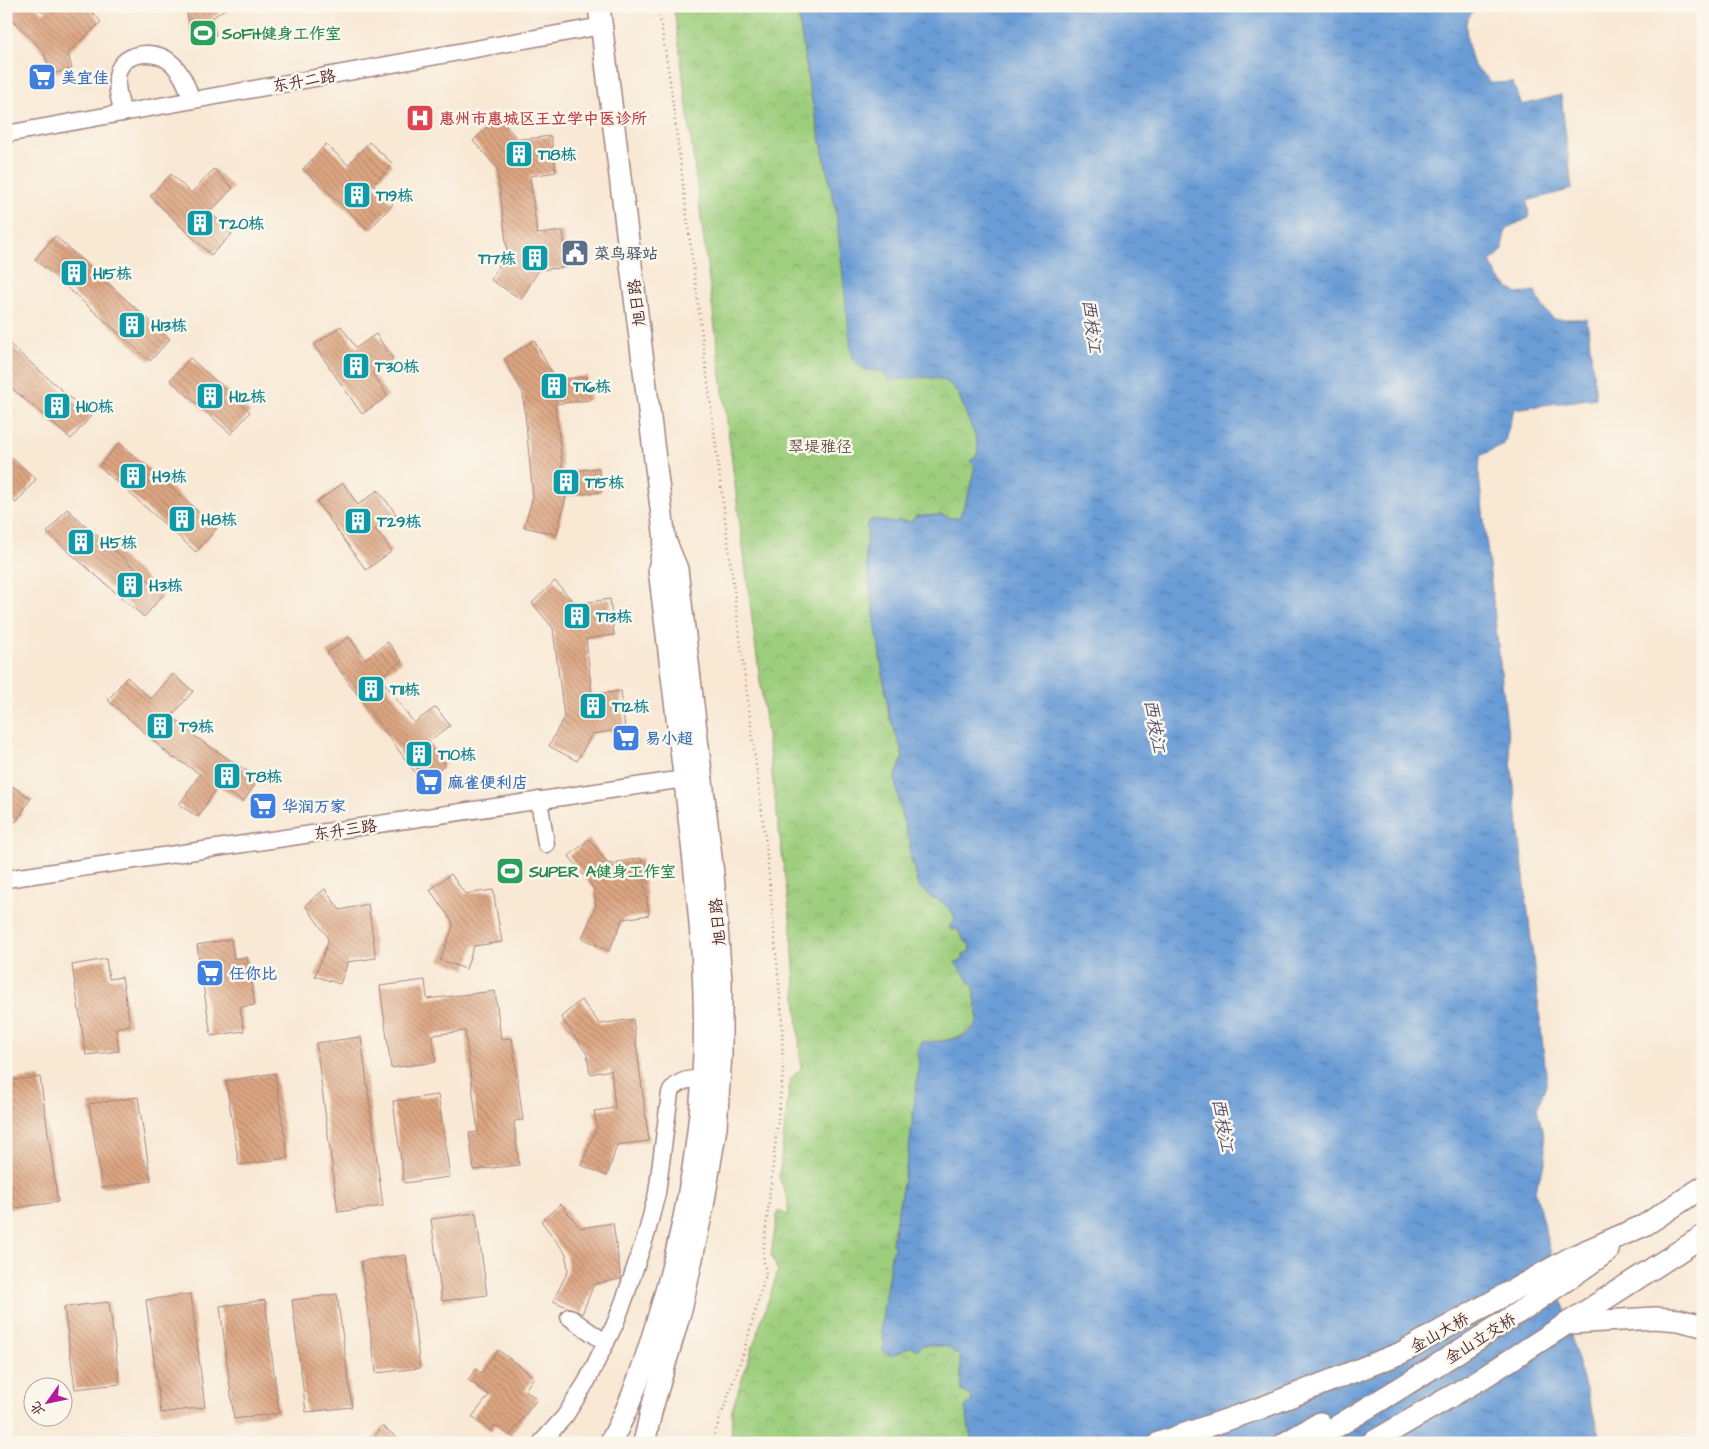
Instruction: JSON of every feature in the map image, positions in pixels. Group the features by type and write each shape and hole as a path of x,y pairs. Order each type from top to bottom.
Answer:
{"main road":[{"name":"旭日路","path":"601,16 665,540 677,569 713,874 721,981 721,1054 714,1147 702,1215 682,1306 652,1408 644,1443"},
{"name":"旭日路","path":"610,1443 636,1384 666,1291 680,1236 692,1170 702,1080 704,1022 702,949 696,874 659,569 665,540"},
{"name":"金山大桥","path":"1159,1443 1261,1408 1384,1360 1437,1334 1574,1256 1644,1225 1703,1186"},
{"name":"金山立交桥","path":"1309,1443 1389,1396 1535,1303 1644,1225"},
{"path":"1371,1443 1484,1377 1703,1236"},
{"path":"1568,1323 1655,1318 1679,1320 1703,1326"},
{"path":"1285,1443 1348,1407 1389,1396"}],"street":[{"name":"东升二路","path":"6,134 192,100 601,16"},
{"path":"123,113 117,85 118,73 125,63 133,57 142,54 156,55 172,64 184,80 192,100"},
{"name":"东升三路","path":"6,879 684,779"},
{"path":"539,800 546,844"},
{"path":"541,1443 572,1406 587,1381 606,1342 637,1266 654,1209 660,1177 670,1093 675,1086 682,1082 691,1079 702,1080"},
{"path":"569,1317 606,1342"}],"path":[{"path":"658,6 688,218 766,845 782,1017 783,1073 763,1255 766,1274 742,1357 710,1443"}],"green space":[{"name":"翠堤雅径","path":"674,6 797,6 809,86 836,212 865,370 882,371 889,380 930,378 950,384 961,401 977,442 977,456 970,461 975,466 968,496 959,518 950,518 943,515 916,516 911,522 898,520 895,524 872,519 865,552 889,715 903,758 895,778 902,819 911,840 914,872 931,898 939,900 949,908 955,919 952,930 958,929 963,939 970,945 971,951 963,961 956,962 974,988 978,1022 962,1036 928,1043 922,1041 917,1055 919,1063 909,1151 892,1243 895,1248 892,1251 881,1326 883,1334 909,1347 923,1345 949,1347 954,1353 960,1355 962,1391 971,1396 972,1401 965,1407 972,1443 731,1443 732,1409 778,1271 771,1255 778,1210 788,1216 788,1199 779,1177 790,1079 801,1068 791,924"}],"water":[{"name":"西枝江","path":"797,6 1479,6 1472,12 1466,22 1467,41 1474,66 1493,83 1512,82 1522,105 1561,95 1572,189 1527,201 1529,218 1508,228 1504,236 1503,250 1490,262 1499,279 1517,294 1535,291 1544,309 1554,319 1587,319 1596,398 1514,409 1504,444 1480,456 1479,476 1547,1082 1537,1109 1544,1138 1546,1161 1535,1190 1576,1356 1602,1443 972,1443 965,1407 972,1401 971,1396 962,1391 960,1355 954,1353 949,1347 923,1345 917,1350 912,1346 894,1355 890,1355 882,1350 885,1343 881,1326 892,1250 895,1248 892,1243 909,1151 919,1063 917,1055 922,1041 938,1041 963,1036 978,1022 974,988 955,962 963,961 963,955 971,951 970,945 963,939 957,929 950,929 949,926 955,919 949,908 939,900 931,898 925,891 919,888 911,860 909,848 911,840 907,837 906,826 902,819 895,778 903,758 889,715 865,552 868,532 866,526 872,519 895,523 898,520 911,522 916,516 943,515 950,518 959,518 968,496 975,466 970,461 977,456 978,447 961,401 950,384 930,378 889,380 882,371 865,370 852,359 836,212 809,86"}],"building":[{"path":"6,6 36,6 43,13 50,6 87,6 101,22 68,53 72,69 51,74 44,52 6,13"},
{"path":"185,6 229,6 212,18 216,35 193,40"},
{"path":"498,116 518,140 551,136 556,172 530,176 537,234 563,231 568,267 539,270 521,299 491,280 507,250 497,167 473,141"},
{"name":"T19栋","path":"369,142 393,164 373,185 393,204 369,230 303,169 326,144 348,165"},
{"name":"T20栋","path":"214,169 233,188 210,212 232,234 211,255 150,196 171,174 191,193"},
{"path":"55,236 170,339 150,361 35,259"},
{"name":"T30栋","path":"341,326 356,348 376,334 393,359 372,373 388,396 362,414 314,345"},
{"path":"534,340 556,380 587,376 590,400 555,404 563,472 599,468 601,492 566,496 557,535 524,527 533,497 523,393 504,359"},
{"name":"H10栋","path":"6,341 91,416 71,439 6,383"},
{"name":"H12栋","path":"190,358 250,412 231,434 170,380"},
{"path":"119,443 217,528 196,552 99,466"},
{"path":"6,453 36,479 16,503 6,494"},
{"name":"T29栋","path":"343,483 358,505 378,490 396,514 375,529 392,551 366,570 317,502"},
{"path":"67,509 164,594 144,617 47,533"},
{"path":"555,581 575,604 610,599 614,635 586,639 592,695 621,691 625,729 592,734 577,761 549,746 564,717 553,628 532,603"},
{"path":"349,637 365,659 388,642 402,661 380,677 414,723 436,707 450,726 428,742 445,765 422,782 327,653"},
{"path":"173,674 193,691 172,716 194,736 259,779 243,802 218,786 198,817 179,805 200,774 174,759 108,700 127,677 151,699"},
{"path":"6,782 31,798 16,822 6,815"},
{"path":"589,839 608,864 641,858 649,915 623,919 609,951 582,938 596,906 594,889 569,856"},
{"path":"451,874 465,894 493,890 502,942 474,946 466,969 440,960 453,927 452,921 430,890"},
{"path":"325,889 340,910 368,904 376,958 348,962 340,984 315,976 328,942 327,936 305,905"},
{"path":"231,939 234,959 247,957 255,1005 240,1007 244,1031 211,1036 197,945"},
{"path":"106,959 109,979 122,977 130,1025 116,1028 119,1051 86,1055 72,965"},
{"path":"425,980 427,999 495,991 501,1039 512,1038 523,1120 514,1121 519,1165 474,1170 469,1133 478,1132 465,1031 432,1035 436,1062 391,1068 380,986"},
{"path":"581,1000 600,1024 633,1019 649,1141 617,1145 607,1176 581,1165 597,1127 594,1111 615,1108 611,1070 590,1074 587,1054 561,1017"},
{"path":"361,1037 383,1206 338,1212 316,1043"},
{"path":"275,1073 288,1158 239,1165 226,1081"},
{"path":"40,1077 58,1202 7,1209 6,1081"},
{"path":"438,1095 450,1177 404,1183 393,1101"},
{"path":"138,1097 151,1181 102,1188 89,1104"},
{"path":"561,1204 580,1228 613,1223 621,1279 594,1284 582,1314 553,1301 568,1271 566,1254 541,1221"},
{"path":"476,1213 487,1295 442,1301 431,1219"},
{"path":"406,1255 420,1368 376,1373 361,1261"},
{"path":"191,1294 205,1407 161,1413 146,1300"},
{"path":"337,1294 352,1407 306,1412 292,1300"},
{"path":"265,1300 279,1413 234,1419 220,1306"},
{"path":"109,1302 120,1384 75,1389 64,1307"},
{"path":"498,1350 534,1377 525,1390 537,1399 510,1436 495,1425 491,1431 472,1417 489,1395 468,1380 476,1369 481,1373"},
{"path":"382,1426 404,1443 370,1443"}],"place":[{"name":"SoFit健身工作室","path":"203,33"},
{"name":"美宜佳","path":"42,77"},
{"name":"惠州市惠城区王立学中医诊所","path":"420,118"},
{"name":"T18栋","path":"519,154"},
{"name":"T19栋","path":"357,195"},
{"name":"T20栋","path":"200,223"},
{"name":"菜鸟驿站","path":"575,253"},
{"name":"T17栋","path":"535,258"},
{"name":"H15栋","path":"74,273"},
{"name":"H13栋","path":"132,325"},
{"name":"T30栋","path":"356,366"},
{"name":"T16栋","path":"554,386"},
{"name":"H12栋","path":"210,396"},
{"name":"H10栋","path":"57,406"},
{"name":"H9栋","path":"133,476"},
{"name":"T15栋","path":"566,482"},
{"name":"H8栋","path":"182,519"},
{"name":"T29栋","path":"358,521"},
{"name":"H5栋","path":"81,542"},
{"name":"H3栋","path":"130,585"},
{"name":"T13栋","path":"577,616"},
{"name":"T11栋","path":"371,689"},
{"name":"T12栋","path":"593,706"},
{"name":"T9栋","path":"160,726"},
{"name":"易小超","path":"626,738"},
{"name":"T10栋","path":"419,754"},
{"name":"T8栋","path":"227,776"},
{"name":"麻雀便利店","path":"429,782"},
{"name":"华润万家","path":"263,806"},
{"name":"SUPER A健身工作室","path":"510,871"},
{"name":"任你比","path":"210,973"}]}
